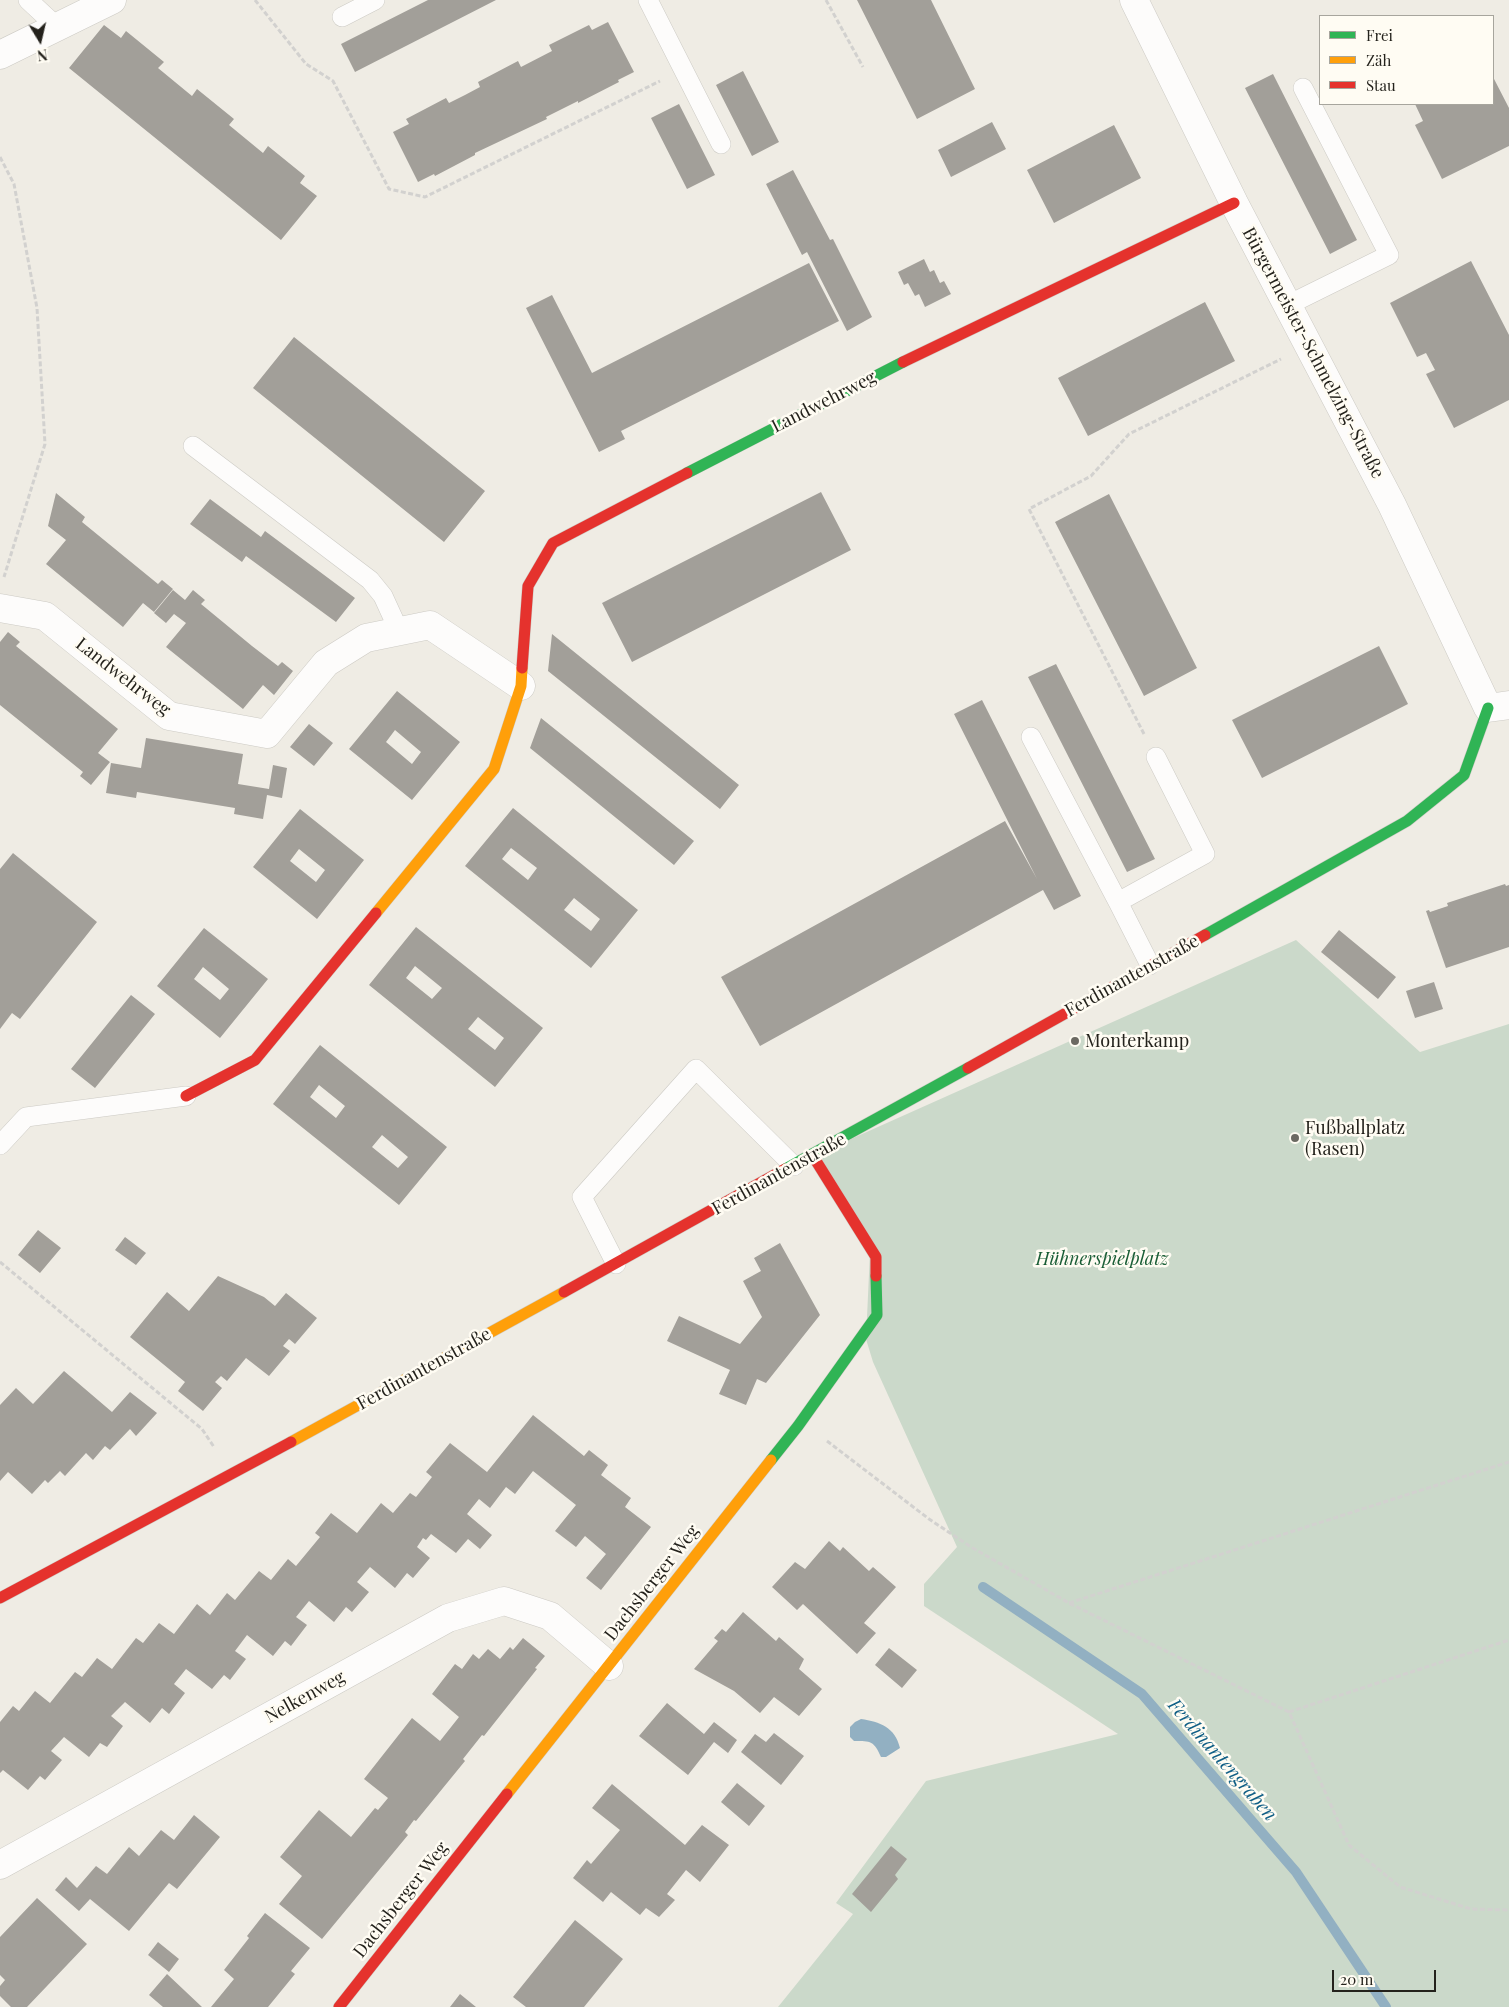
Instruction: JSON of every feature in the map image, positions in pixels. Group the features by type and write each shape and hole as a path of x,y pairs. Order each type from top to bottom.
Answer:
{"street":[{"path":"0,55 112,0"},
{"name":"Bürgermeister-Schmelzing-Straße","path":"1134,0 1234,203 1499,706"},
{"name":"Landwehrweg","path":"186,1096 256,1060 494,769 521,686 528,586 553,543 861,382 1234,203"},
{"name":"Landwehrweg","path":"0,608 45,616 169,716 268,734 326,663 366,638 430,625 521,686"},
{"name":"Ferdinantenstraße","path":"0,1598 233,1474 813,1156 1406,820 1464,775 1499,706"},
{"name":"Dachsberger Weg","path":"339,2007 798,1426 877,1315 876,1258 813,1156"},
{"name":"Nelkenweg","path":"0,1865 448,1618 504,1601 550,1616 609,1666"}],"lane":[{"path":"28,0 56,26"},
{"path":"342,16 375,0"},
{"path":"648,0 721,144"},
{"path":"1288,305 1389,255 1302,88"},
{"path":"194,446 370,580 383,596 400,631"},
{"path":"1031,737 1150,965"},
{"path":"1118,902 1205,854 1156,756"},
{"path":"616,1264 582,1197 696,1069 794,1166"},
{"path":"0,1145 26,1117 186,1096"}],"path":[{"path":"255,0 306,64 333,81 389,188 425,197 684,69"},
{"path":"826,0 863,67"},
{"path":"0,157 14,184 37,308 45,444 3,580"},
{"path":"1156,756 1029,509 1091,476 1129,434 1309,345"},
{"path":"0,1262 202,1429 233,1474"},
{"path":"798,1426 824,1439 929,1519 971,1547 1069,1603 1289,1712 1349,1845 1400,1887 1471,1909 1509,1910"},
{"path":"1069,1603 1509,1462"},
{"path":"1289,1712 1509,1640"}],"green space":[{"name":"Hühnerspielplatz","path":"1296,940 1420,1052 1509,1024 1509,2007 778,2007 853,1914 836,1903 926,1781 1118,1734 924,1606 924,1584 957,1547 873,1362 866,1339 870,1252 813,1156"}],"water":[{"path":"861,1719 886,1727 898,1741 900,1748 886,1757 881,1757 871,1743 854,1741 850,1737 850,1727"}],"building":[{"path":"428,0 496,0 355,72 341,44"},
{"path":"857,0 931,0 975,89 917,119"},
{"path":"608,22 634,72 578,103 578,101 546,117 547,119 475,153 475,155 435,176 434,174 418,182 393,132 409,124 406,119 446,98 449,103 465,95 480,87 478,82 518,61 521,67 552,51 549,45 589,25 592,30"},
{"path":"104,25 121,38 126,31 164,62 158,68 192,96 197,89 234,119 229,125 263,153 268,146 305,176 300,183 317,196 281,240 69,68"},
{"path":"743,71 779,142 752,156 716,85"},
{"path":"1273,74 1357,240 1330,254 1245,88"},
{"path":"1494,79 1509,108 1509,146 1442,179 1415,125 1423,121 1415,105 1494,105"},
{"path":"679,104 715,175 687,189 651,118"},
{"path":"992,122 1006,149 951,177 938,150"},
{"path":"1114,125 1141,178 1054,223 1027,170"},
{"path":"793,170 830,240 833,239 872,317 847,331 807,252 802,255 766,184"},
{"path":"924,259 930,272 934,270 940,283 944,281 951,294 925,307 919,294 915,296 908,283 904,285 898,272"},
{"path":"1471,261 1509,335 1509,400 1454,428 1426,374 1435,370 1426,353 1417,357 1390,303"},
{"path":"809,263 839,321 621,431 625,439 599,452 526,308 552,295 592,373"},
{"path":"1205,302 1235,361 1088,436 1058,378"},
{"path":"294,337 485,491 444,542 253,388"},
{"path":"821,492 851,550 632,662 602,603"},
{"path":"56,493 85,517 82,522 158,584 162,580 173,589 154,612 143,603 123,627 46,564 66,540 48,526"},
{"path":"1109,494 1197,668 1144,696 1055,522"},
{"path":"210,499 261,537 265,531 355,598 336,622 246,556 242,562 190,524"},
{"path":"173,590 185,600 193,590 205,600 201,604 252,646 278,666 282,662 293,671 274,695 263,685 243,709 166,647 186,623 174,614 166,623 154,613"},
{"path":"8,632 20,642 16,646 118,729 98,753 110,762 91,785 80,776 83,772 0,705 0,642"},
{"path":"552,634 739,785 720,809 548,671"},
{"path":"1379,646 1408,704 1262,778 1232,720"},
{"path":"1056,664 1155,859 1127,872 1028,677"},
{"path":"397,691 460,742 412,800 349,749","holes":["395,730 421,752 412,764 386,742"]},
{"path":"982,700 1081,896 1054,910 1043,890 760,1046 721,977 1005,821 1037,879 954,714"},
{"path":"541,718 694,841 674,865 530,748"},
{"path":"309,724 333,743 314,766 290,747"},
{"path":"146,738 243,754 238,784 269,789 273,765 287,768 282,798 267,795 263,819 234,814 235,808 137,792 136,798 106,793 111,763 141,768"},
{"path":"513,808 638,910 591,968 465,866","holes":["511,848 537,868 528,880 502,859","574,898 600,919 591,931 564,910"]},
{"path":"300,809 364,860 317,919 253,867","holes":["299,849 325,870 316,882 290,861"]},
{"path":"13,853 97,922 20,1019 12,1013 0,1029 0,869"},
{"path":"1505,884 1506,886 1509,885 1509,947 1446,968 1426,911 1429,910 1430,912 1448,906 1447,903"},
{"path":"416,927 543,1028 495,1087 369,985","holes":["415,966 442,988 432,999 406,978","478,1017 504,1038 495,1050 468,1029"]},
{"path":"204,928 268,979 220,1038 157,986","holes":["203,967 229,989 220,1000 194,979"]},
{"path":"1339,930 1396,977 1378,999 1321,952"},
{"path":"1434,982 1443,1009 1415,1018 1406,991"},
{"path":"131,995 155,1014 95,1088 71,1069"},
{"path":"320,1045 447,1147 399,1205 273,1104","holes":["319,1085 345,1106 336,1118 310,1097","382,1135 408,1157 398,1168 372,1147"]},
{"path":"38,1230 61,1248 40,1273 18,1255"},
{"path":"125,1237 146,1253 136,1265 115,1250"},
{"path":"780,1243 820,1315 766,1383 757,1379 746,1405 719,1394 730,1370 667,1341 679,1316 740,1344 762,1317 743,1281 761,1271 754,1258"},
{"path":"218,1276 264,1297 275,1306 286,1293 317,1318 295,1344 289,1339 283,1346 290,1351 269,1376 246,1358 227,1381 221,1376 215,1382 222,1388 203,1411 178,1391 185,1382 130,1337 167,1292 189,1311"},
{"path":"64,1371 112,1412 130,1392 157,1413 136,1436 130,1429 110,1450 105,1446 93,1460 86,1453 65,1476 60,1471 48,1483 45,1480 32,1494 8,1472 0,1481 0,1405 16,1388 33,1404"},
{"path":"533,1415 584,1456 589,1450 608,1465 601,1475 631,1498 625,1507 651,1527 601,1590 586,1578 606,1554 585,1536 576,1547 555,1531 576,1505 533,1471 515,1494 506,1487 490,1508 479,1499 467,1514 492,1535 480,1549 468,1539 456,1553 431,1534 426,1540 423,1538 417,1547 430,1558 413,1578 407,1573 395,1588 370,1567 357,1582 369,1592 352,1612 346,1607 334,1622 309,1601 296,1617 307,1625 291,1646 285,1641 273,1656 247,1635 235,1651 246,1659 230,1680 224,1675 212,1689 186,1669 174,1684 185,1693 169,1714 162,1708 150,1723 125,1702 111,1716 123,1726 107,1747 100,1743 89,1757 64,1737 51,1751 62,1760 45,1780 40,1776 28,1790 3,1770 0,1773 0,1722 13,1706 19,1711 35,1691 50,1703 75,1672 82,1677 97,1658 112,1669 136,1638 143,1643 159,1623 174,1634 197,1604 210,1615 227,1593 235,1600 259,1571 271,1580 288,1559 296,1566 320,1537 315,1533 331,1513 357,1533 381,1503 393,1513 410,1493 416,1497 432,1477 426,1472 450,1443 487,1472"},
{"path":"829,1541 840,1551 843,1547 869,1571 873,1567 896,1587 864,1623 876,1633 857,1654 803,1604 797,1610 772,1587 795,1562 805,1569"},
{"path":"743,1612 776,1641 779,1637 804,1659 799,1669 822,1689 799,1716 774,1697 760,1713 734,1691 694,1669 718,1641 714,1638 722,1629 726,1632"},
{"path":"523,1638 545,1656 535,1668 537,1669 484,1736 482,1735 463,1759 465,1761 416,1821 414,1820 405,1832 408,1835 322,1939 279,1904 302,1876 280,1857 319,1810 351,1837 375,1808 378,1810 388,1798 364,1779 412,1718 440,1741 459,1717 432,1694 455,1664 462,1669 473,1654 479,1659 488,1649 500,1659 510,1647 513,1650"},
{"path":"889,1648 917,1670 902,1688 875,1665"},
{"path":"667,1703 704,1734 714,1722 737,1740 728,1753 714,1742 688,1775 639,1736"},
{"path":"774,1733 804,1756 781,1785 741,1752 755,1734 766,1742"},
{"path":"737,1783 765,1806 749,1826 721,1802"},
{"path":"612,1784 685,1845 702,1825 729,1845 700,1882 686,1870 667,1894 675,1900 659,1917 646,1908 640,1915 611,1892 603,1902 573,1878 587,1860 591,1864 620,1830 592,1808"},
{"path":"194,1815 220,1837 177,1889 169,1883 129,1931 90,1899 79,1911 55,1890 66,1877 77,1888 96,1866 107,1874 129,1847 139,1856 161,1830 174,1840"},
{"path":"891,1846 907,1859 895,1875 898,1879 871,1912 852,1894"},
{"path":"37,1898 87,1944 27,2007 11,2007 0,1996 0,1986 5,1980 0,1975 0,1937"},
{"path":"265,1913 310,1948 291,1971 295,1974 268,2007 211,2007 234,1979 224,1970 249,1938 247,1936"},
{"path":"575,1920 623,1959 584,2007 526,2007 513,1997"},
{"path":"158,1942 179,1959 169,1972 148,1955"},
{"path":"167,1974 202,2007 163,2007 149,1995"},
{"path":"460,1994 476,2007 450,2007"}],"waterway":[{"name":"Ferdinantengraben","path":"983,1587 1142,1694 1296,1872 1386,2007"}],"traffic: fast":[{"path":"687,473 903,362"},
{"path":"1205,935 1407,821 1464,775 1488,708"},
{"path":"785,1169 968,1068"},
{"path":"771,1460 798,1426 877,1315 876,1276"}],"traffic: slow":[{"path":"376,913 494,769 521,686 522,668"},
{"path":"291,1442 564,1292"},
{"path":"507,1794 771,1460"}],"traffic: jam":[{"path":"903,362 1234,203"},
{"path":"522,668 528,586 553,543 687,473"},
{"path":"186,1096 255,1060 376,913"},
{"path":"968,1068 1205,935"},
{"path":"813,1156 876,1257 876,1276"},
{"path":"564,1292 785,1169"},
{"path":"0,1598 291,1442"},
{"path":"339,2007 507,1794"}],"place":[{"name":"Monterkamp","path":"1075,1041"},
{"name":"Fußballplatz (Rasen)","path":"1295,1138"}]}
